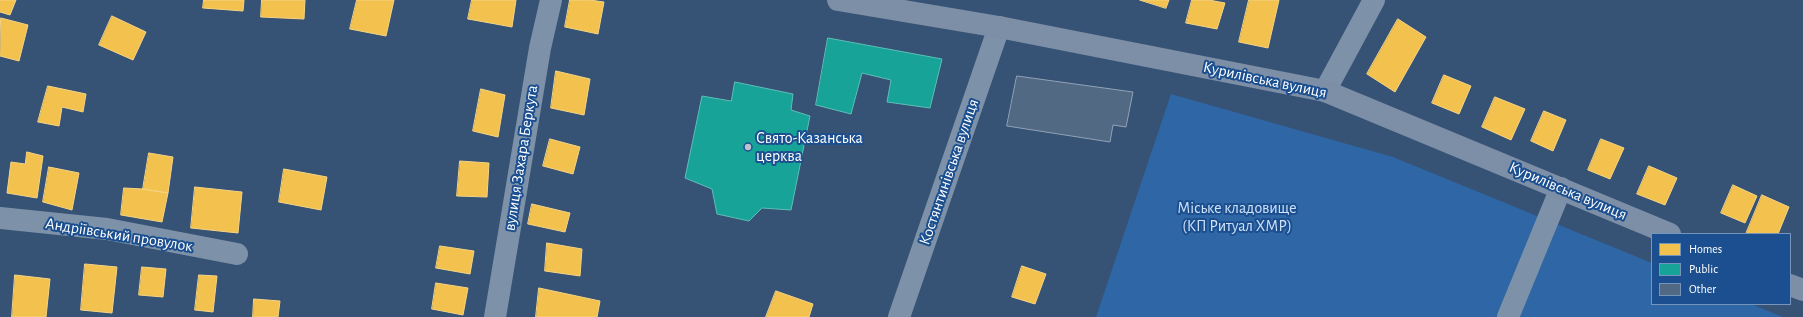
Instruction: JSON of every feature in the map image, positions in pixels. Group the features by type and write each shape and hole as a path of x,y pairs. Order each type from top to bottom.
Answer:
{"main road":[{"name":"Курилівська вулиця","path":"838,0 999,27 1326,91 1668,233"},
{"path":"1791,285 1803,290"}],"street":[{"name":"вулиця Захара Беркута","path":"495,317 540,48 550,0"},
{"path":"1326,91 1374,0"},
{"name":"Костянтинівська вулиця","path":"899,317 999,27"},
{"path":"1508,317 1561,188"},
{"name":"Андріївський провулок","path":"0,218 107,229 237,254"}],"green space":[{"name":"Міське кладовище (КП Ритуал ХМР)","path":"1171,94 1393,157 1651,263 1651,305 1753,305 1783,317 1096,317"}],"building: Homes":[{"path":"0,0 16,0 10,15 0,12"},
{"path":"204,0 244,0 243,11 203,8"},
{"path":"262,0 305,0 304,19 261,17"},
{"path":"357,0 394,0 386,36 350,29"},
{"path":"472,0 516,0 512,27 468,19"},
{"path":"570,0 604,2 598,34 565,27"},
{"path":"1140,0 1169,0 1166,8"},
{"path":"1192,0 1209,0 1225,3 1217,29 1186,23"},
{"path":"1249,0 1279,0 1268,48 1239,42"},
{"path":"112,16 146,32 133,60 99,45"},
{"path":"1,18 28,25 19,61 0,56"},
{"path":"1398,19 1426,37 1395,92 1367,74"},
{"path":"556,71 590,79 584,115 551,108"},
{"path":"1444,75 1471,86 1459,114 1432,103"},
{"path":"48,86 86,94 83,112 62,107 59,126 38,122"},
{"path":"481,89 505,95 498,137 473,131"},
{"path":"1495,97 1525,109 1511,140 1482,127"},
{"path":"1544,111 1566,120 1553,151 1531,141"},
{"path":"550,139 580,147 573,174 543,166"},
{"path":"1601,139 1624,148 1610,179 1588,170"},
{"path":"27,152 43,156 37,198 7,193 11,162 25,164"},
{"path":"149,153 173,157 168,193 143,189"},
{"path":"460,161 489,163 487,197 457,196"},
{"path":"1649,166 1677,178 1665,205 1637,194"},
{"path":"49,167 79,173 72,210 43,202"},
{"path":"284,169 327,177 321,210 279,202"},
{"path":"1733,185 1757,196 1745,223 1721,213"},
{"path":"195,187 242,192 238,233 191,228"},
{"path":"124,188 168,193 162,222 121,215"},
{"path":"1762,195 1789,207 1778,233 1746,233"},
{"path":"532,204 570,213 565,232 528,224"},
{"path":"547,243 582,249 580,276 545,271"},
{"path":"440,246 474,251 470,274 436,268"},
{"path":"85,264 117,267 112,313 81,310"},
{"path":"1022,266 1046,274 1035,304 1012,297"},
{"path":"142,267 166,269 163,297 139,295"},
{"path":"15,275 50,279 46,317 12,317"},
{"path":"199,275 217,276 213,312 195,310"},
{"path":"436,283 468,288 463,315 432,309"},
{"path":"539,288 600,301 597,317 536,317"},
{"path":"776,291 813,304 809,317 766,317"},
{"path":"254,299 280,301 278,317 253,317"}],"building: Public":[{"path":"828,38 942,59 930,108 887,102 891,80 862,73 851,114 816,105"},
{"name":"Свято-Казанська церква","path":"735,82 793,94 791,110 810,116 791,210 762,208 749,221 717,214 712,189 685,178 702,96 731,101"}],"building: Other":[{"path":"1017,76 1133,92 1126,127 1113,125 1110,142 1007,126"}],"place":[{"name":"Свято-Казанська церква","path":"748,147"}]}
